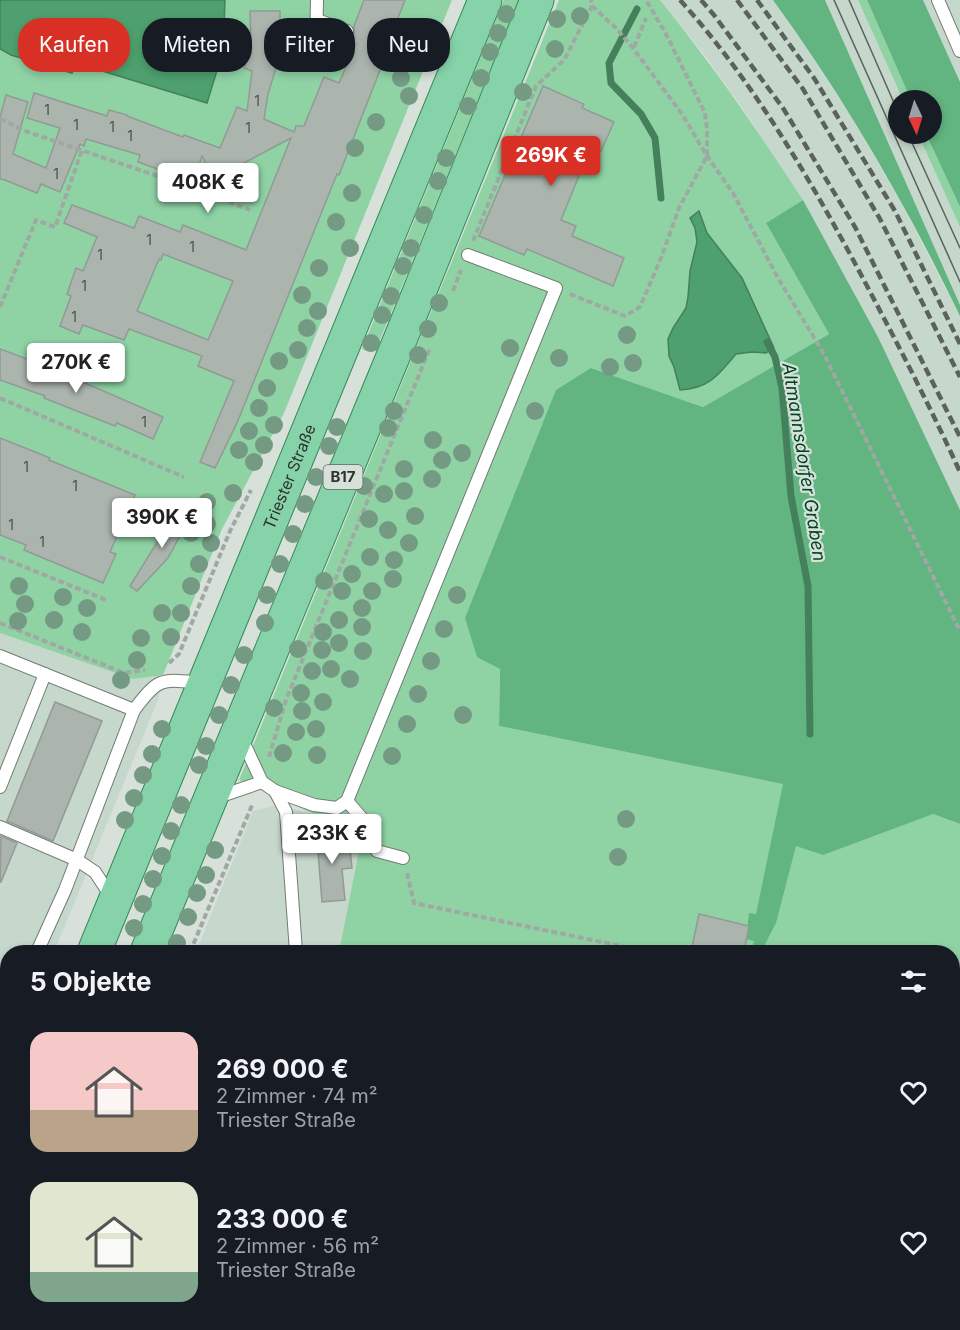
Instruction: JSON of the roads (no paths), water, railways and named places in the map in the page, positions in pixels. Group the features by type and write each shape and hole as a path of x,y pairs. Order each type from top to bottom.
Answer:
{"main road":[{"name":"Triester Straße","path":"97,945 485,0"},
{"name":"B17","path":"150,945 537,0"}],"lane":[{"path":"317,0 317,18"},
{"path":"938,0 960,51"},
{"path":"238,731 262,782 275,791 314,805 337,808 347,801 556,288 468,255"},
{"path":"0,656 134,710"},
{"path":"0,787 45,674"},
{"path":"40,945 77,860 134,710 150,688 158,683 172,680 204,683"},
{"path":"209,800 262,782"},
{"path":"275,791 286,812 296,945"},
{"path":"347,801 372,830 373,846 377,851 404,858"},
{"path":"0,827 77,860 95,872 115,904"}],"waterway":[{"name":"Altmannsdorfer Graben","path":"637,9 609,63 611,83 641,114 655,138 661,198"},
{"name":"Altmannsdorfer Graben","path":"767,342 775,357 782,388 791,496 808,586 810,734"}],"tram line":[{"path":"834,0 960,282"},
{"path":"849,0 888,90"},
{"path":"913,144 960,248"}],"railway":[{"path":"680,0 737,71 788,146 899,346 960,472"},
{"path":"701,0 783,108 855,227 960,437"},
{"path":"737,0 803,89 880,219 960,377"},
{"path":"757,0 814,78 895,211 960,344"}]}
